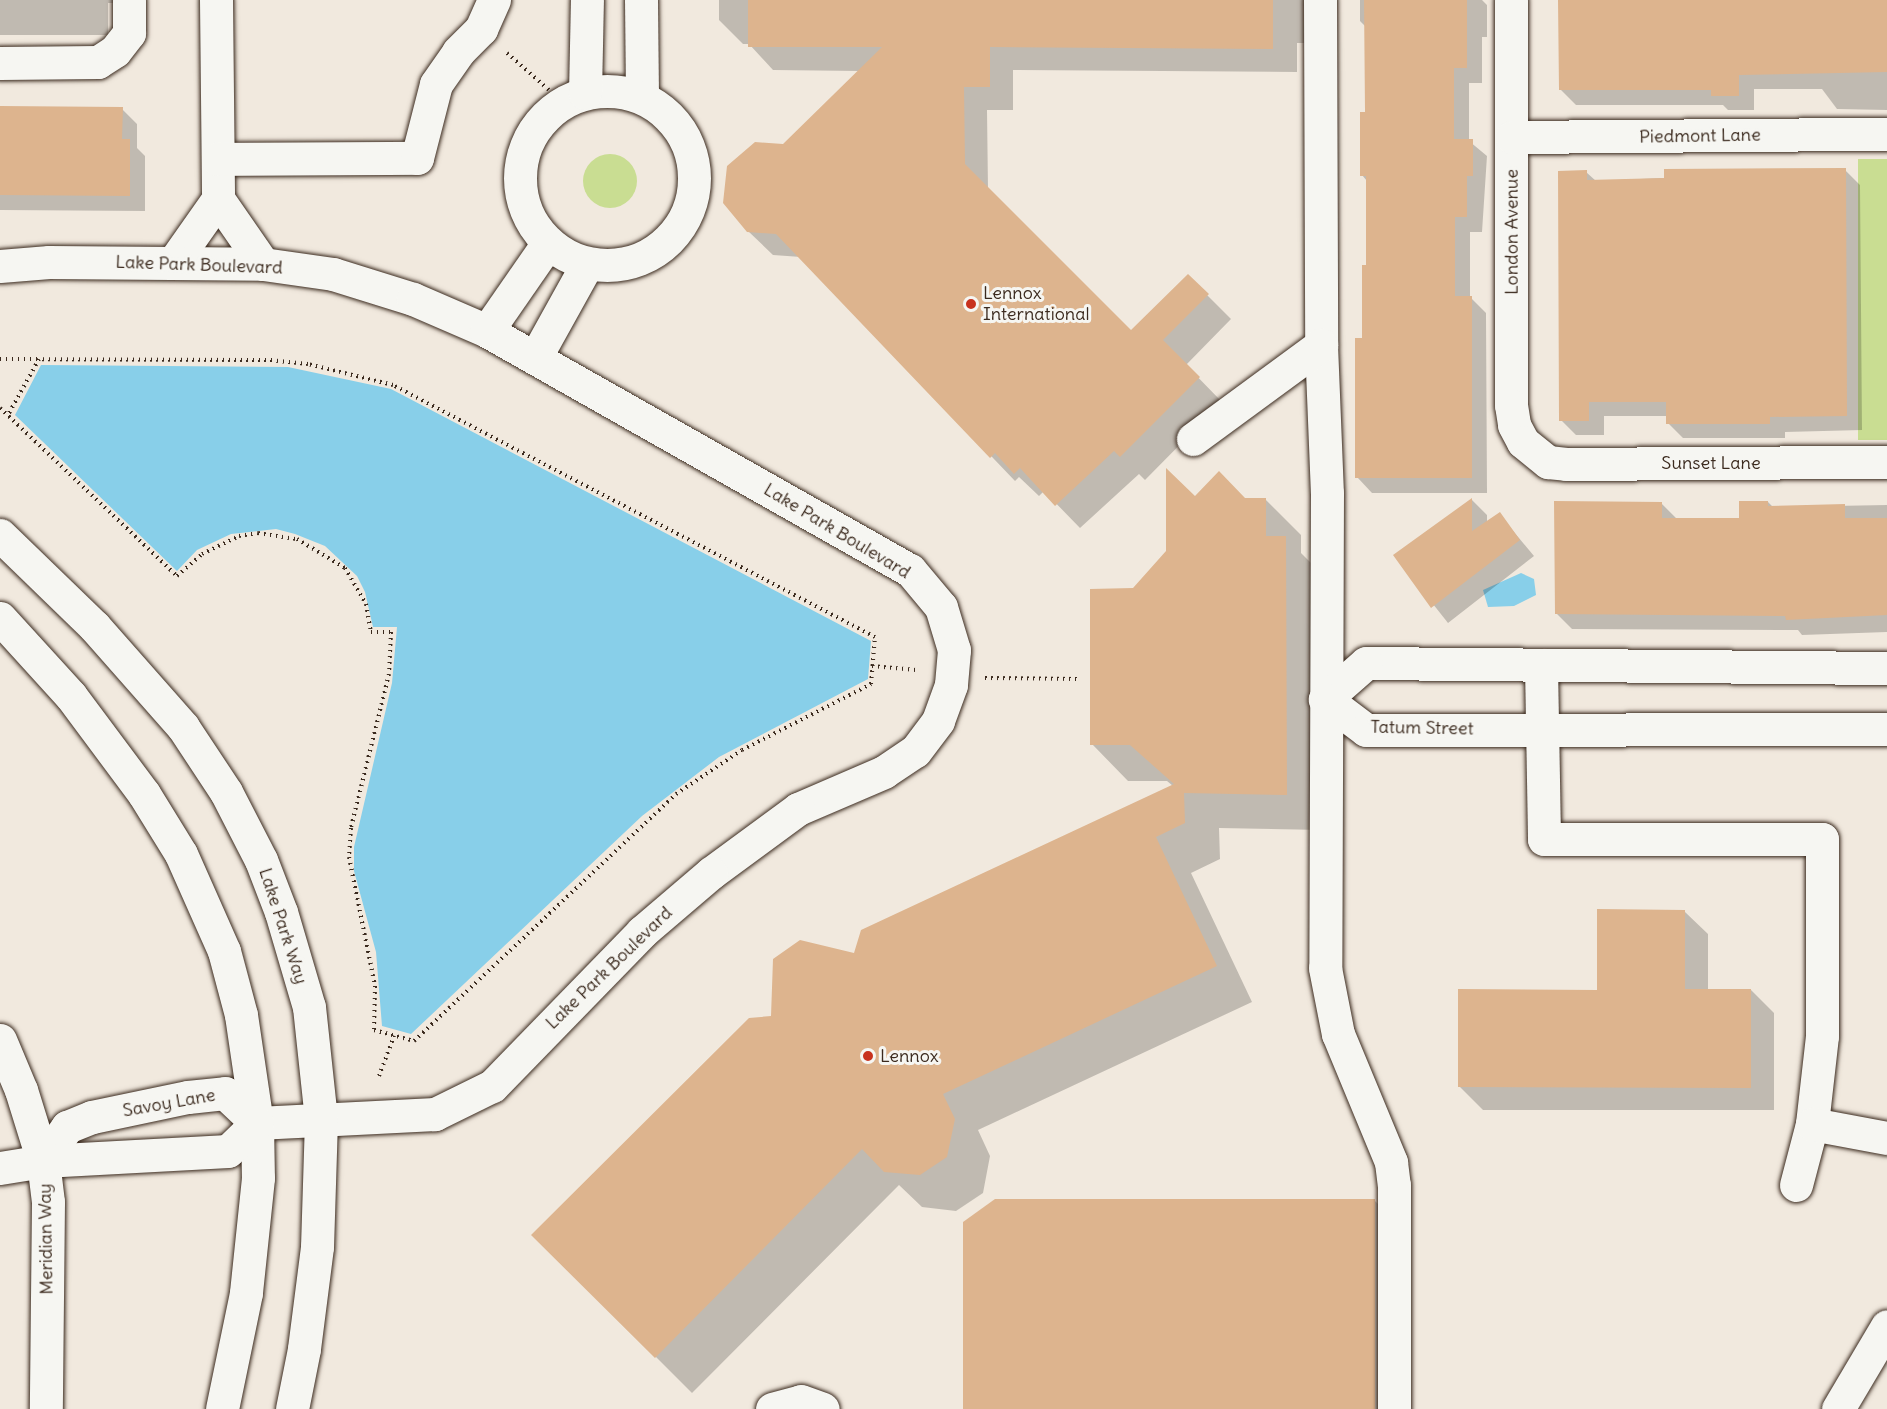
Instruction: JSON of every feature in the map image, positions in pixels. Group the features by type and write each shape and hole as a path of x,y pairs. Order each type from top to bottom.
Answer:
{"street":[{"path":"0,63 98,62 115,51 129,33 129,0"},
{"path":"216,0 218,199 263,264"},
{"path":"574,98 587,0"},
{"path":"641,0 642,97"},
{"path":"1320,0 1321,345 1327,493 1325,969 1338,1034 1391,1162 1394,1185 1394,1409"},
{"name":"London Avenue","path":"1511,0 1510,405 1514,425 1537,454"},
{"path":"218,159 417,158 436,84 488,15"},
{"path":"612,91 642,97 666,113 684,136 694,163 694,192 688,210 668,242 644,258 616,266 587,264 566,256 548,243 525,210 519,169 533,131 574,98 612,91"},
{"name":"Piedmont Lane","path":"1512,137 1887,134"},
{"path":"173,263 218,199"},
{"path":"487,331 548,243"},
{"name":"Lake Park Boulevard","path":"0,266 49,262 263,264 333,274 413,299 487,331 910,570 941,606 954,650 951,685 938,721 915,751 884,772 798,809 711,873 642,932 492,1086 435,1114 257,1123"},
{"path":"535,358 587,264"},
{"path":"1193,439 1321,345"},
{"name":"Sunset Lane","path":"1537,454 1548,462 1566,464 1887,462"},
{"name":"Lake Park Way","path":"0,535 93,626 183,727 226,792 261,860 281,912 309,1007 321,1120 317,1247 304,1349 291,1409"},
{"path":"0,618 71,696 144,794 181,854 224,951 241,1015 257,1123 255,1228 222,1409"},
{"path":"1325,699 1366,663 1887,668"},
{"path":"1541,665 1544,839 1822,839 1822,1036 1812,1124 1796,1185"},
{"name":"Tatum Street","path":"1325,699 1366,730 1887,729"},
{"name":"Meridian Way","path":"0,1040 21,1090 43,1161 48,1202 46,1409"},
{"name":"Savoy Lane","path":"43,1161 66,1127 147,1105 225,1094 257,1123"},
{"path":"147,1105 151,1157"},
{"path":"0,1168 43,1161 151,1157 228,1151 257,1123"},
{"path":"1812,1124 1887,1138"},
{"path":"1838,1409 1887,1326"},
{"path":"772,1409 801,1401 823,1409"}],"path":[{"path":"488,15 574,98"},
{"path":"0,359 272,360 308,364 393,385 875,637 871,684 742,750 676,794 414,1041 374,1030 375,986 349,857 351,828 389,674 391,632 370,632 366,604 345,568 297,539 258,533 239,536 202,554 177,576 0,408"},
{"path":"8,415 39,359"},
{"path":"872,666 910,669"},
{"path":"982,678 1077,679"},
{"path":"379,1076 394,1036"}],"green space":[{"path":"605,154 615,154 625,158 633,166 637,181 633,196 625,204 615,208 605,208 595,204 587,196 583,186 583,176 587,166 595,158"},
{"path":"1858,159 1887,159 1887,440 1858,440"}],"water":[{"path":"41,365 288,367 391,389 871,641 868,679 719,757 642,816 411,1034 382,1026 376,952 354,871 354,847 392,683 397,627 373,627 365,592 357,576 325,546 276,529 231,534 197,550 177,571 15,415"},
{"path":"1521,573 1534,579 1536,595 1514,606 1488,607 1483,590"}],"building":[{"name":"Lennox International","path":"748,0 1273,0 1273,49 990,47 990,87 964,87 965,164 1131,330 1188,274 1209,294 1163,340 1200,377 1120,457 1114,451 1055,506 1020,468 1014,474 995,453 990,458 776,234 747,232 723,203 727,166 755,142 783,144 882,47 748,47"},
{"path":"1364,0 1467,0 1467,68 1454,68 1454,139 1473,139 1473,176 1467,176 1467,217 1455,217 1455,296 1472,296 1472,478 1355,478 1355,338 1362,338 1362,265 1366,265 1366,176 1360,176 1360,112 1365,112"},
{"path":"1558,0 1887,0 1887,72 1739,75 1739,96 1711,96 1711,90 1559,90"},
{"path":"0,106 123,107 122,139 130,139 130,196 0,195"},
{"path":"1846,168 1847,416 1770,417 1770,424 1666,424 1666,402 1589,402 1589,421 1559,421 1558,171 1587,170 1587,180 1664,178 1664,169"},
{"name":"Lennox","path":"1166,468 1195,496 1219,471 1245,498 1266,498 1266,536 1286,536 1287,795 1184,793 1185,823 1156,837 1217,966 943,1094 955,1119 947,1157 920,1175 884,1172 862,1149 655,1358 531,1235 749,1018 771,1016 773,959 800,940 854,953 861,930 1174,784 1130,745 1090,745 1090,589 1133,588 1166,551"},
{"path":"1472,498 1472,531 1500,512 1520,540 1431,608 1393,555"},
{"path":"1554,501 1662,502 1662,518 1739,518 1739,501 1768,501 1768,506 1845,504 1845,518 1887,518 1887,615 1786,620 1785,616 1555,614"},
{"path":"1597,909 1685,910 1685,989 1751,989 1751,1088 1458,1087 1458,989 1597,990"},
{"path":"995,1199 1375,1199 1375,1409 963,1409 963,1222"}],"place":[{"name":"Lennox International","path":"971,304"},
{"name":"Lennox","path":"868,1056"}]}
